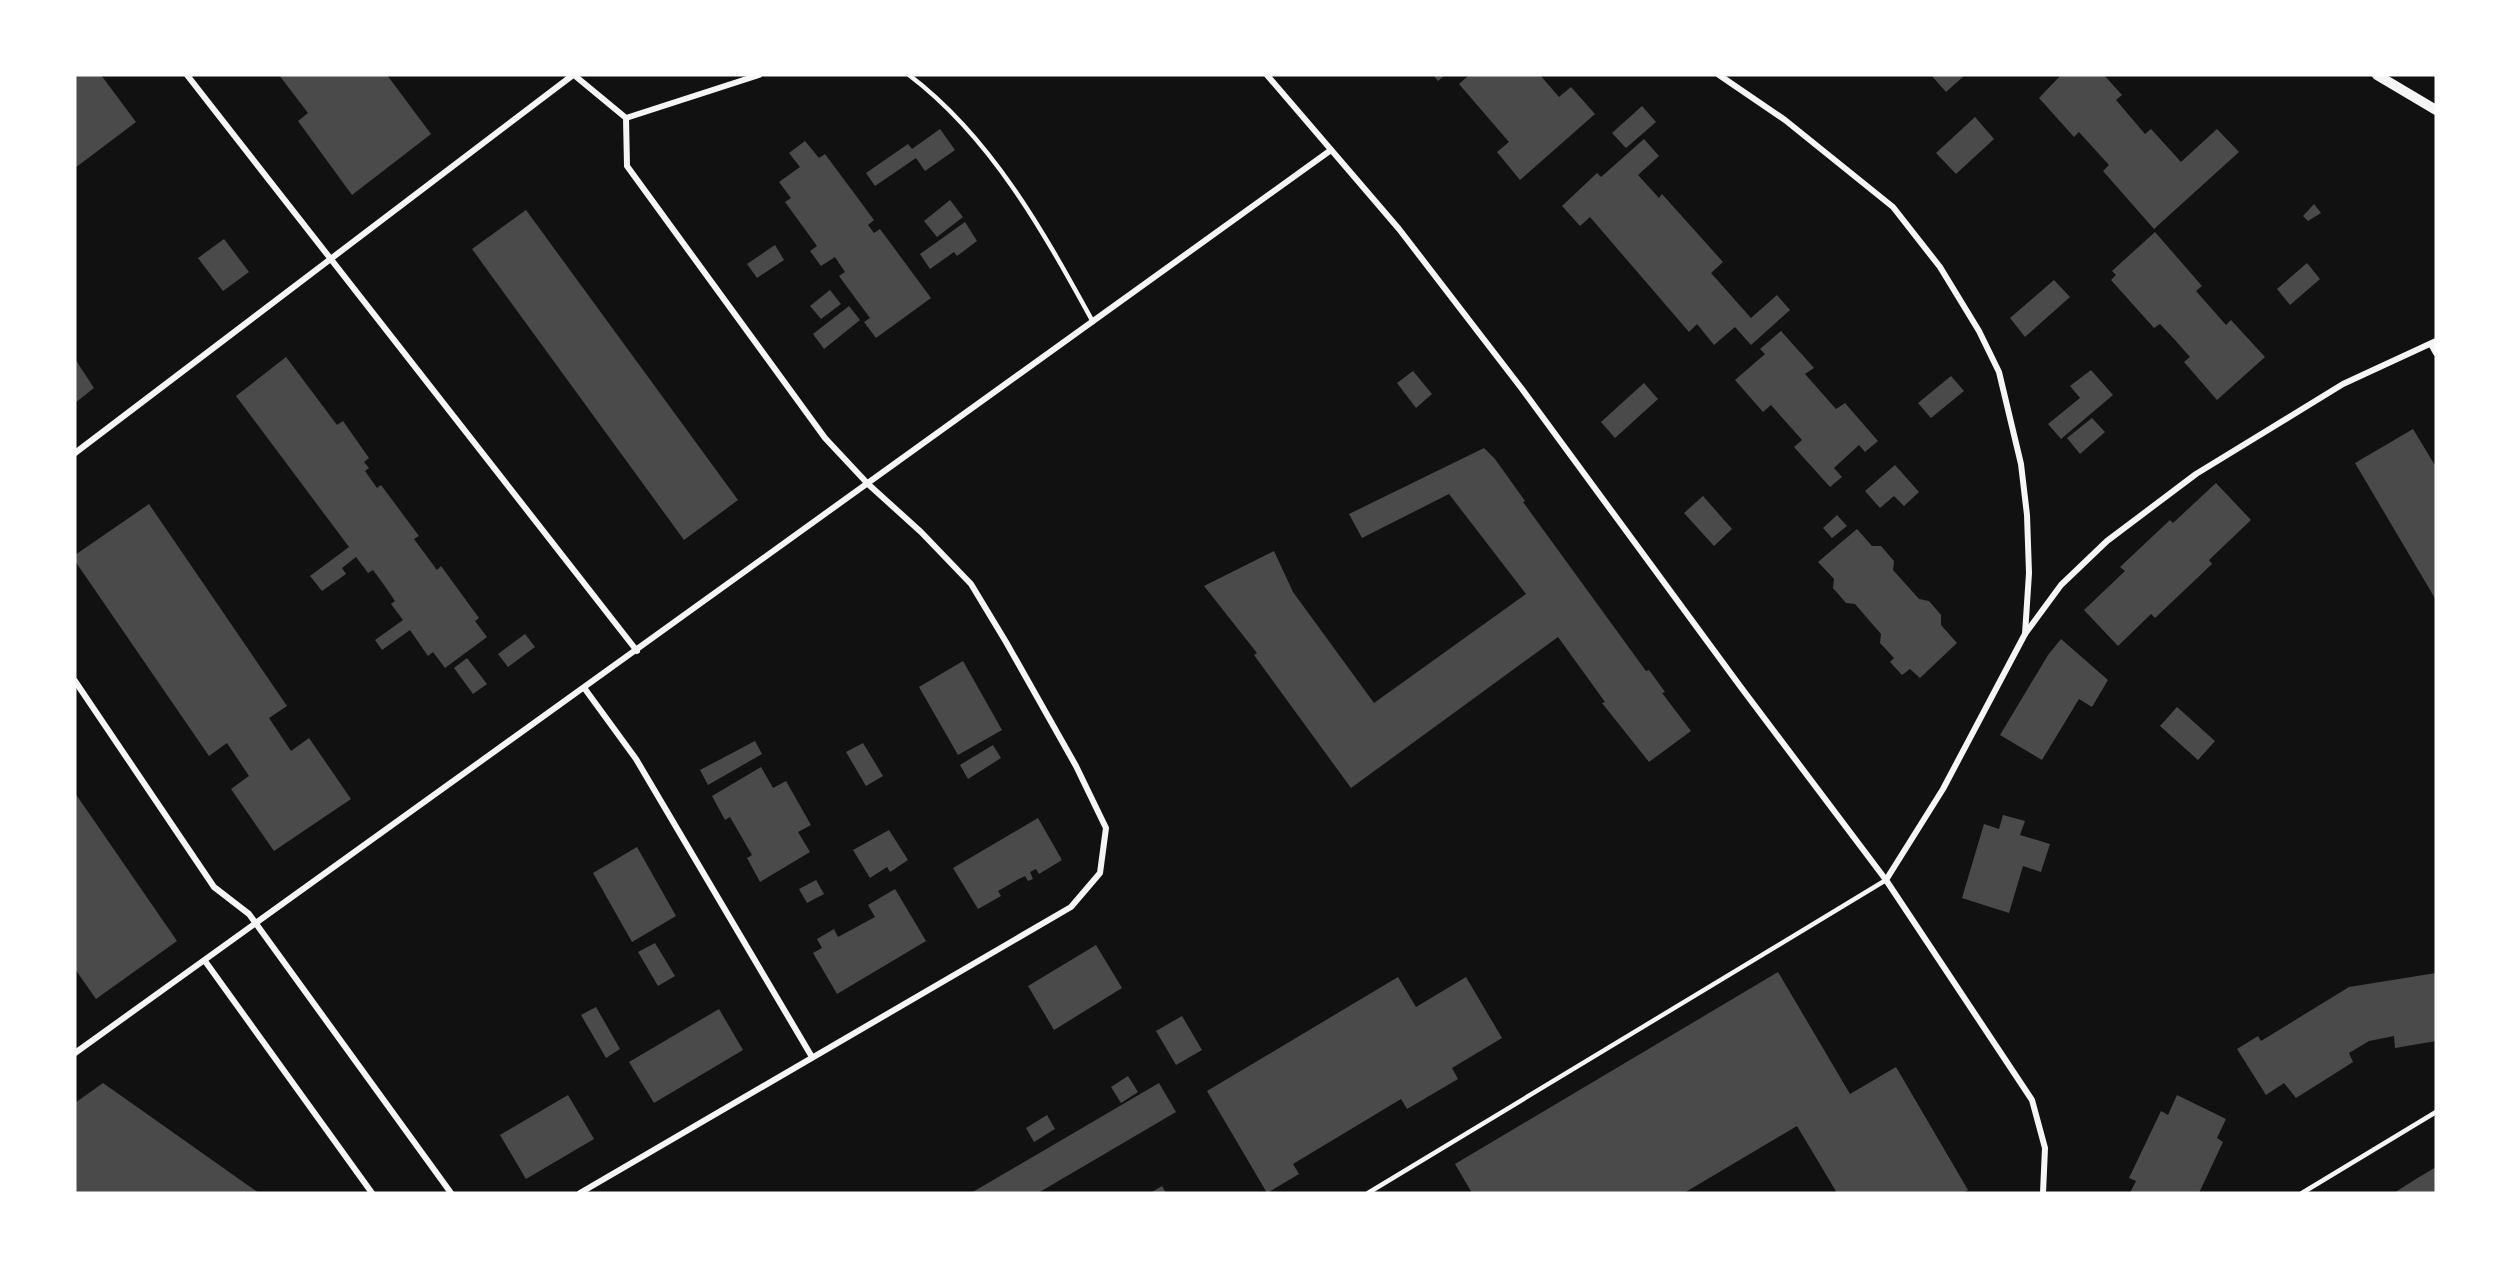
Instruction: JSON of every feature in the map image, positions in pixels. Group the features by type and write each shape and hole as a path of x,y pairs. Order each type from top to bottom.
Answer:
{"street":[{"path":"187,75 637,651"},
{"path":"75,453 574,75 626,118 627,166 825,438 868,484 921,532 971,584 1070,756 1106,828 1100,873 1071,907 580,1193"},
{"path":"626,118 759,75"},
{"path":"1267,75 1399,229 1516,380 1740,686 1886,880 2032,1100 2045,1148 2044,1193"},
{"path":"1719,75 1785,120 1893,207 1940,267 1979,332 1999,372 2021,464 2027,515 2029,573 2025,634"},
{"path":"2377,75 2436,110"},
{"path":"75,1053 1331,150"},
{"path":"1886,880 1943,789 2025,634 2061,585 2107,541 2196,474 2343,384 2433,343 2436,353"},
{"path":"75,681 214,887 249,914 451,1193"},
{"path":"585,688 636,759 812,1057"},
{"path":"205,961 372,1193"}],"lane":[{"path":"909,75 927,89 993,159 1045,235 1093,322"},
{"path":"1368,1193 1886,880"},
{"path":"2302,1193 2436,1112"}],"building":[{"path":"75,75 101,75 136,122 75,168"},
{"path":"279,75 387,75 431,134 352,195 298,121 308,113"},
{"path":"1433,75 1445,75 1438,81"},
{"path":"1469,75 1540,75 1559,97 1571,87 1595,114 1520,180 1497,152 1509,142 1459,84"},
{"path":"1931,75 1965,75 1946,92"},
{"path":"2061,75 2104,75 2122,95 2116,100 2145,134 2151,129 2181,162 2217,129 2239,152 2154,229 2103,171 2109,165 2079,132 2074,137 2039,98"},
{"path":"1642,106 1656,122 1626,148 1612,133"},
{"path":"1975,117 1994,139 1956,174 1936,153"},
{"path":"940,129 955,150 925,171 916,158 875,186 866,173 908,144 912,149"},
{"path":"1644,139 1659,156 1638,175 1659,198 1662,194 1723,262 1711,273 1751,318 1777,295 1790,310 1751,345 1735,327 1714,345 1697,324 1689,332 1590,217 1580,226 1562,206 1597,173 1601,177"},
{"path":"805,141 819,158 825,154 874,220 868,225 874,233 880,229 931,298 876,338 864,322 870,318 839,276 845,272 835,257 821,266 810,251 817,246 785,202 791,198 779,182 800,167 789,153"},
{"path":"950,200 963,217 937,237 924,221"},
{"path":"2314,204 2321,213 2308,221 2303,216"},
{"path":"526,210 738,500 684,540 472,249"},
{"path":"965,222 977,241 957,256 954,252 930,269 920,254"},
{"path":"2155,232 2202,286 2196,291 2226,325 2231,320 2265,357 2217,400 2184,362 2190,357 2175,340 2160,324 2154,328 2111,280 2116,275 2112,271"},
{"path":"224,239 249,272 223,291 198,258"},
{"path":"775,245 784,260 757,278 747,264"},
{"path":"2307,263 2320,279 2290,305 2277,289"},
{"path":"2054,280 2070,297 2025,337 2010,318"},
{"path":"830,290 841,304 821,319 810,306"},
{"path":"849,306 860,320 824,349 813,334"},
{"path":"1781,331 1814,368 1805,374 1836,409 1845,403 1878,441 1865,452 1859,445 1834,468 1842,477 1830,487 1794,447 1802,440 1771,405 1763,412 1735,380 1765,354 1760,349"},
{"path":"286,357 337,425 343,421 369,458 364,462 369,468 365,471 377,488 381,485 419,536 414,539 437,570 441,566 479,618 475,621 487,637 445,668 433,652 428,656 410,630 382,650 375,640 403,620 391,604 395,601 373,570 368,573 356,557 342,568 346,574 322,591 310,576 349,547 236,396"},
{"path":"75,359 94,388 75,403"},
{"path":"2091,370 2113,395 2061,439 2048,424 2080,398 2070,386"},
{"path":"1413,371 1432,394 1416,408 1397,383"},
{"path":"1951,376 1964,391 1931,418 1918,403"},
{"path":"1644,383 1658,399 1615,438 1601,422"},
{"path":"2092,418 2105,432 2080,454 2067,438"},
{"path":"2413,429 2436,467 2436,600 2355,463"},
{"path":"1484,448 1495,459 1525,501 1523,502 1646,671 1649,670 1665,692 1662,693 1691,731 1649,762 1602,703 1605,702 1558,637 1351,788 1254,655 1257,653 1204,586 1274,551 1293,592 1374,703 1526,594 1449,494 1362,538 1349,514"},
{"path":"1895,465 1919,492 1904,506 1894,496 1880,508 1865,491"},
{"path":"2216,483 2251,520 2209,560 2212,564 2155,618 2151,614 2118,646 2084,610 2125,571 2120,567 2170,520 2173,523"},
{"path":"1703,496 1732,529 1714,546 1684,513"},
{"path":"149,504 287,706 269,718 291,751 309,738 351,799 274,851 231,789 249,776 227,743 209,756 75,561 75,555"},
{"path":"1837,515 1847,526 1832,538 1823,528"},
{"path":"1857,529 1872,546 1881,546 1894,561 1893,570 1919,599 1929,601 1941,615 1941,625 1957,643 1920,678 1910,669 1902,675 1890,662 1894,658 1880,643 1881,634 1855,604 1846,603 1833,588 1834,579 1818,562"},
{"path":"525,634 535,647 508,667 498,654"},
{"path":"2061,639 2108,680 2092,707 2079,699 2042,760 2000,735 2048,655"},
{"path":"467,658 487,684 473,694 454,668"},
{"path":"963,661 1002,730 958,755 919,687"},
{"path":"2177,707 2215,741 2198,760 2160,726"},
{"path":"755,741 762,754 708,785 700,770"},
{"path":"863,743 883,776 866,786 846,752"},
{"path":"993,745 1001,758 968,779 960,765"},
{"path":"761,767 773,788 786,781 811,825 798,832 810,852 760,882 747,858 752,855 730,817 725,820 712,796"},
{"path":"75,793 177,941 96,999 75,969"},
{"path":"2003,815 2025,821 2020,835 2050,844 2041,872 2023,866 2009,913 1962,898 1984,824 1999,829"},
{"path":"1038,818 1062,860 1039,874 1036,869 1030,872 1033,879 1028,881 1025,876 1017,880 998,891 1001,896 978,909 953,868"},
{"path":"889,830 908,860 890,872 887,867 870,878 853,850"},
{"path":"637,847 676,916 632,942 593,873"},
{"path":"816,880 824,894 807,903 799,889"},
{"path":"895,889 926,941 837,994 813,953 822,948 817,939 834,929 838,937 875,917 868,905"},
{"path":"655,943 675,976 658,986 638,952"},
{"path":"1096,945 1122,988 1054,1030 1028,986"},
{"path":"1778,972 1850,1094 1896,1067 1968,1190 1963,1193 1837,1193 1797,1126 1684,1193 1472,1193 1455,1164"},
{"path":"2436,973 2436,1041 2395,1048 2394,1036 2369,1041 2349,1053 2353,1062 2296,1098 2284,1083 2266,1095 2237,1049 2258,1036 2261,1041 2349,987"},
{"path":"1398,977 1416,1007 1466,977 1502,1038 1452,1068 1458,1079 1407,1109 1401,1099 1293,1164 1299,1174 1267,1193 1207,1091"},
{"path":"596,1007 620,1049 606,1058 581,1015"},
{"path":"719,1009 743,1050 654,1103 629,1062"},
{"path":"1182,1016 1202,1050 1176,1065 1156,1031"},
{"path":"1128,1076 1138,1092 1121,1103 1111,1087"},
{"path":"103,1083 259,1193 75,1193 75,1103"},
{"path":"1159,1083 1176,1112 1038,1193 971,1193"},
{"path":"568,1095 594,1139 526,1179 500,1135"},
{"path":"2177,1095 2226,1119 2217,1138 2223,1142 2199,1193 2130,1193 2136,1181 2129,1178 2161,1111 2168,1115"},
{"path":"1047,1115 1055,1129 1034,1142 1026,1128"},
{"path":"2436,1167 2436,1193 2394,1193 2416,1179"},
{"path":"1162,1186 1166,1193 1150,1193"}]}
